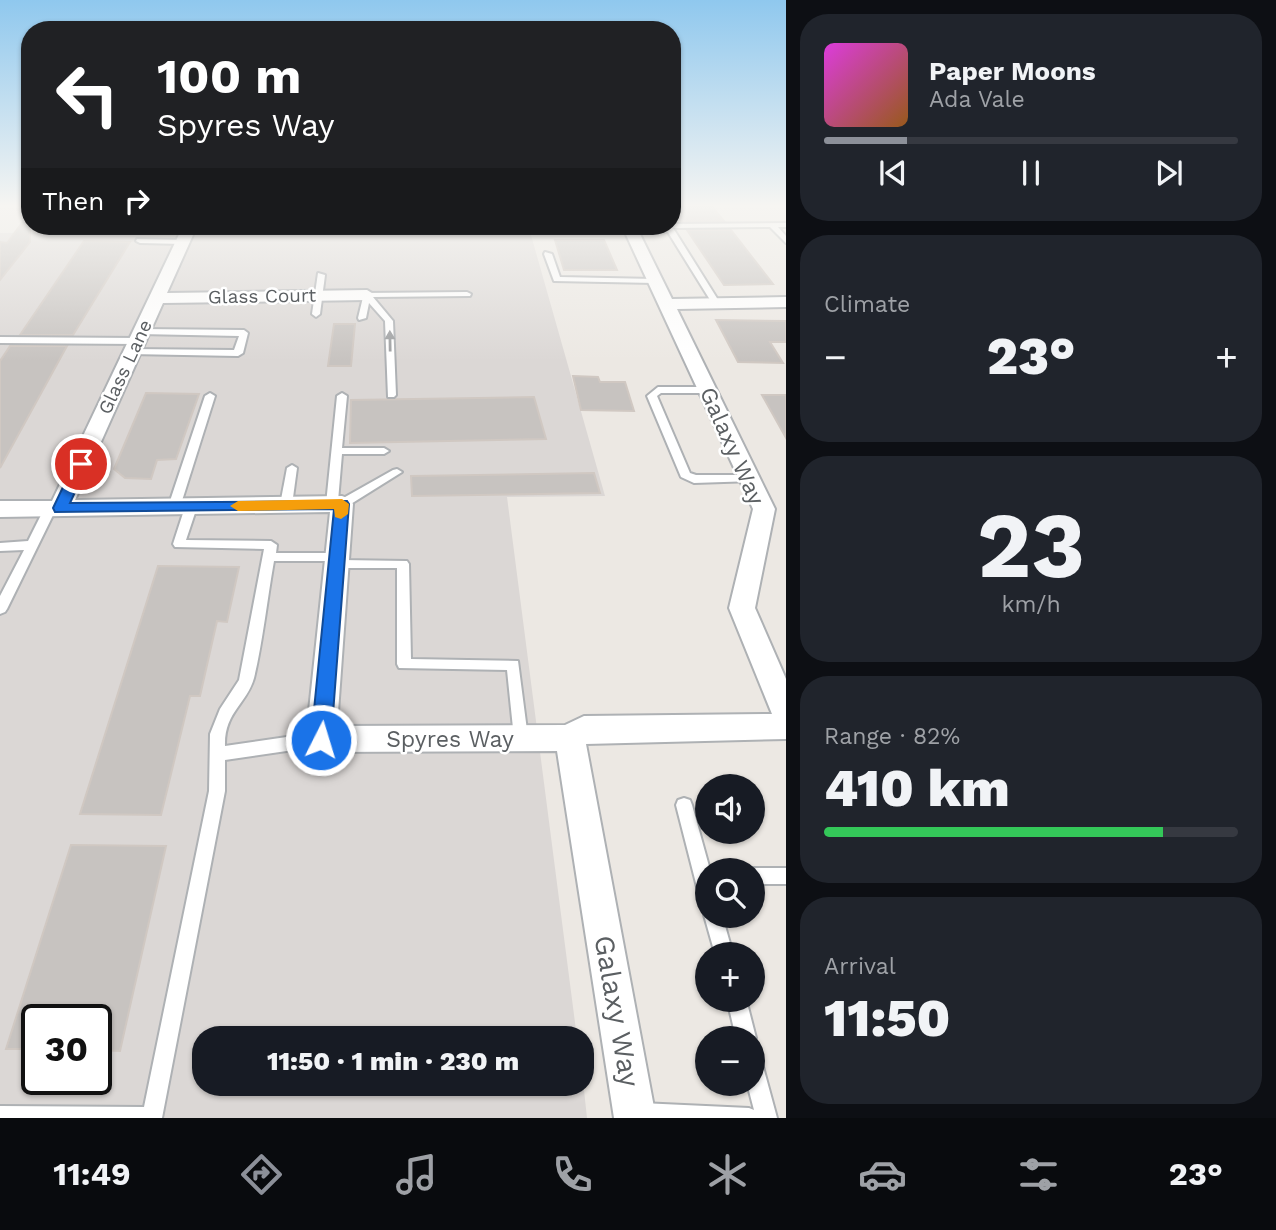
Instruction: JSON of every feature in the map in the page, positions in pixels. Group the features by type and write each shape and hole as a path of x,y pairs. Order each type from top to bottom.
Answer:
{"street":[{"name":"Glass Lane","path":"55,508 176,257"},
{"name":"Galaxy Way","path":"644,257 764,509 742,608 786,713"},
{"name":"Glass Court","path":"158,298 367,295"},
{"path":"666,304 786,302"},
{"path":"0,509 337,504 337,561 321,740"},
{"name":"Spyres Way","path":"321,740 570,738 584,729 786,726"},
{"name":"Galaxy Way","path":"570,738 635,1115"}],"lane":[{"path":"549,257 556,277 561,279 655,281"},
{"path":"686,257 716,303"},
{"path":"316,314 321,275"},
{"path":"367,295 467,294"},
{"path":"362,318 367,295"},
{"path":"367,295 389,321 391,395"},
{"path":"0,340 137,342 238,353 244,333 137,342"},
{"path":"708,390 658,390 652,396 685,475 694,479 750,479"},
{"path":"0,1116 152,1118 217,791 217,734 225,713 246,681 271,545 179,544 183,507 209,396"},
{"path":"342,396 337,451 337,504 397,472"},
{"path":"337,451 384,451"},
{"path":"286,505 292,468"},
{"path":"0,609 32,545 55,508"},
{"path":"0,547 32,545"},
{"path":"269,557 403,564 404,664 513,665 521,738"},
{"path":"217,754 321,740"},
{"path":"684,805 700,858"},
{"path":"765,876 786,876"},
{"path":"761,1096 767,1118"},
{"path":"635,1115 749,1118"}],"shaded area":[{"path":"0,257 537,257 605,496 507,497 575,1026 192,1026 192,1096 585,1096 587,1118 0,1118"}],"building":[{"path":"0,257 18,257 0,280"},
{"path":"73,257 121,257 73,335 20,335"},
{"path":"560,257 611,257 617,270 564,270"},
{"path":"705,257 752,257 773,284 724,285"},
{"path":"716,320 786,321 786,342 770,342 783,363 738,362"},
{"path":"334,324 355,324 351,366 328,366"},
{"path":"10,346 67,346 0,468 0,361"},
{"path":"573,376 598,377 600,382 625,382 634,411 581,410"},
{"path":"146,393 199,394 176,459 157,460 151,479 125,478 114,469"},
{"path":"762,395 786,395 786,438"},
{"path":"534,397 546,439 350,443 351,400"},
{"path":"594,473 600,493 412,496 411,476"},
{"path":"158,566 239,567 227,622 217,621 200,696 190,696 161,815 80,814"},
{"path":"71,845 166,846 120,1051 112,1051 112,1004 21,1004 21,1049 6,1049"}],"slow traffic":[{"path":"238,506 342,504 341,514"}],"route":[{"path":"81,464 60,508 342,504 321,740"}]}
